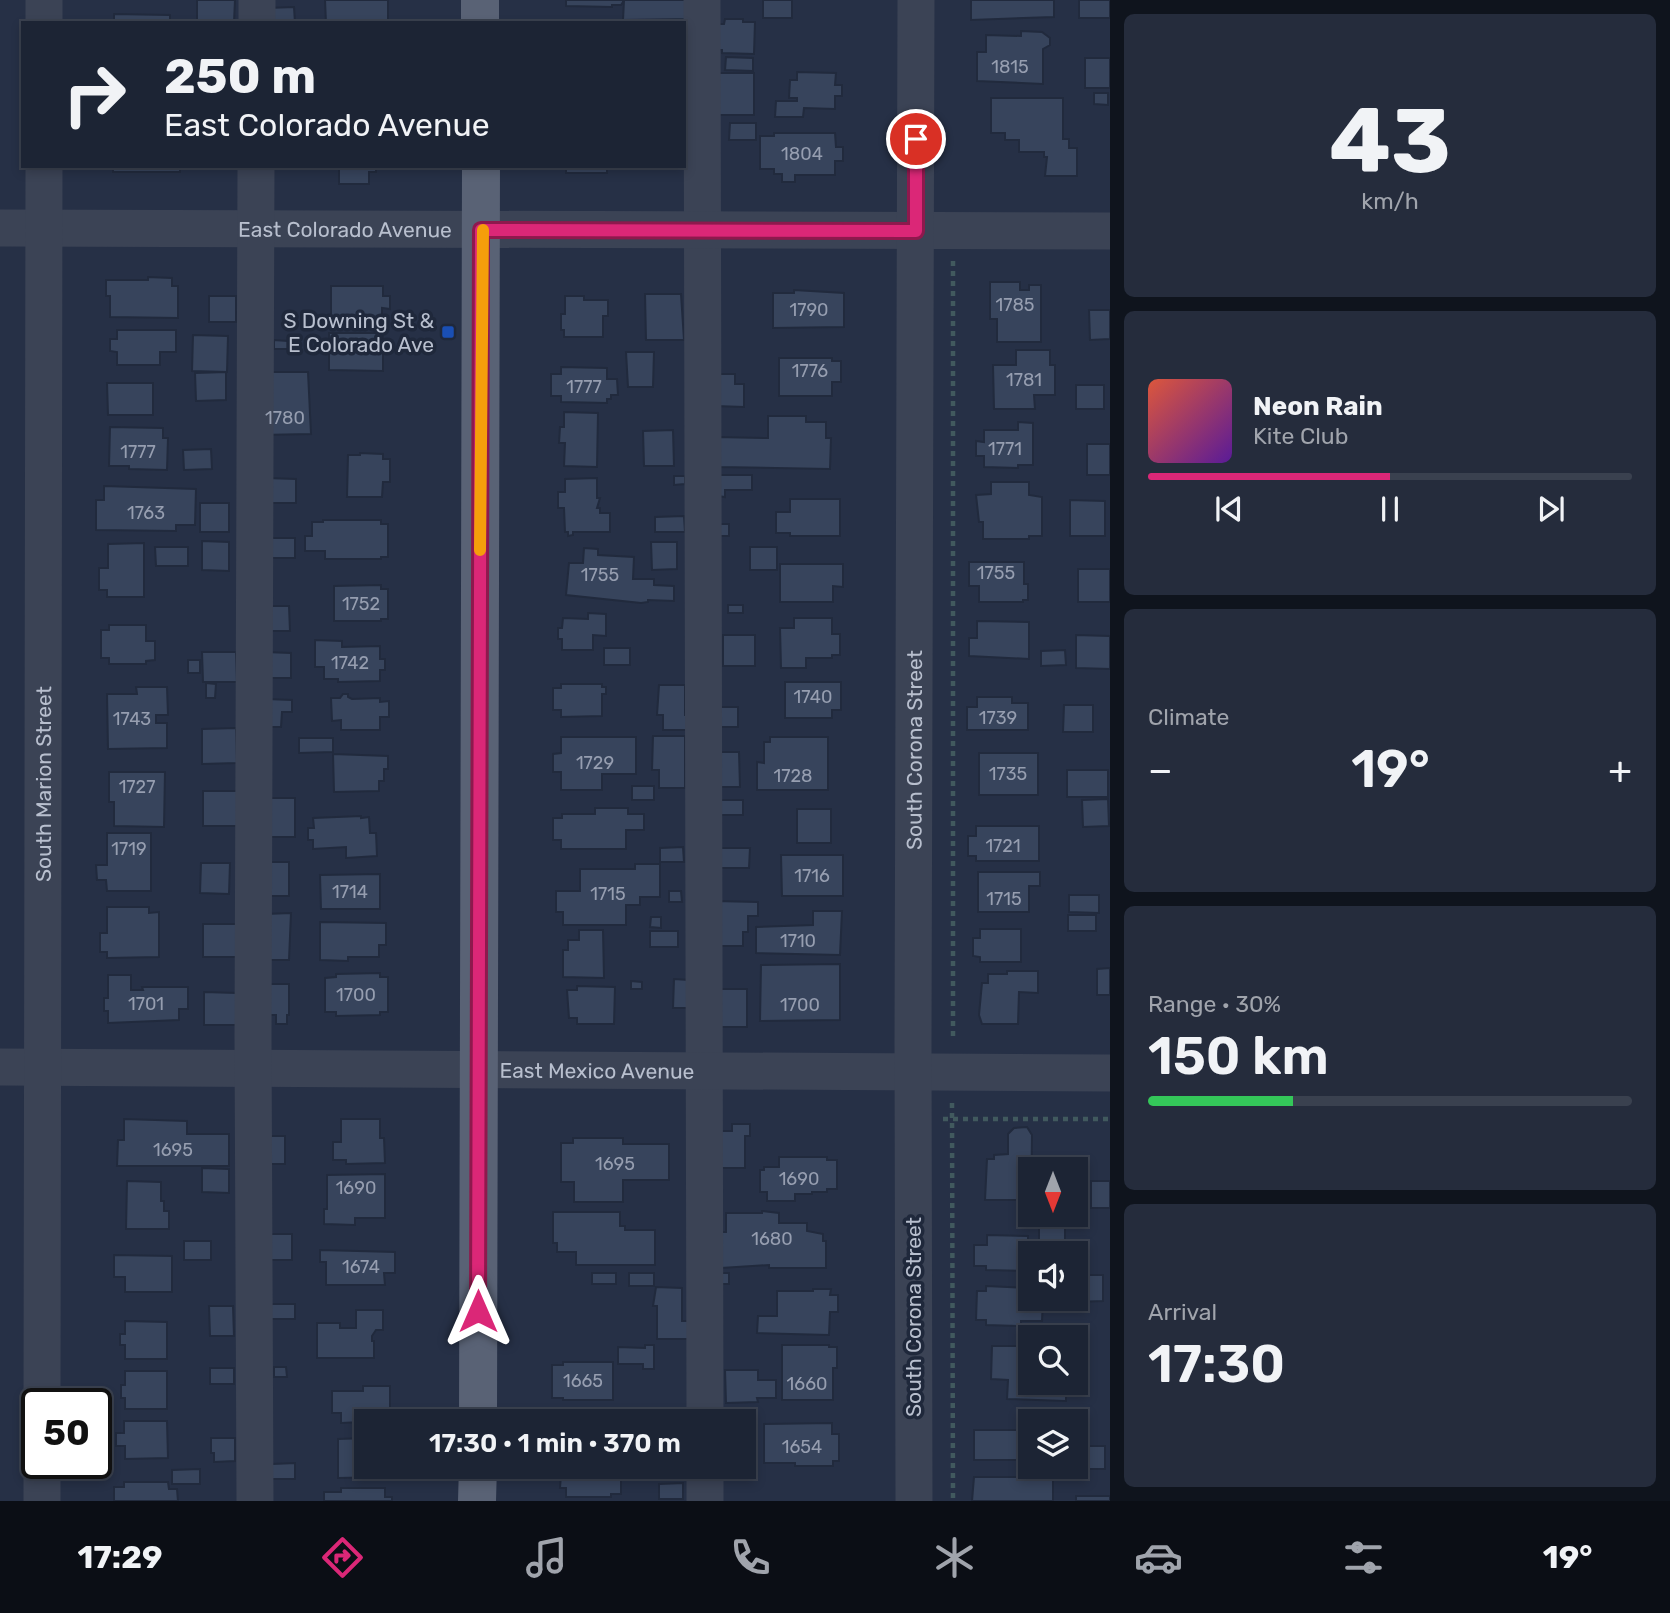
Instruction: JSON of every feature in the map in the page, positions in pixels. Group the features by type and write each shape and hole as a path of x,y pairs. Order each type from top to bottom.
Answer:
{"main road":[{"path":"480,0 480,21"},
{"path":"478,1409 481,168"},
{"path":"477,1501 478,1479"}],"street":[{"path":"44,0 44,21"},
{"path":"257,0 257,21"},
{"path":"702,0 705,1409"},
{"name":"South Corona Street","path":"914,1501 916,0"},
{"name":"South Marion Street","path":"42,1388 44,168"},
{"path":"256,168 253,1068 256,1501"},
{"name":"East Colorado Avenue","path":"0,228 1110,231"},
{"name":"East Mexico Avenue","path":"0,1067 1110,1073"},
{"path":"42,1479 42,1501"},
{"path":"705,1479 705,1501"}],"path":[{"path":"953,256 953,1042"},
{"path":"952,1102 953,1501"},
{"path":"939,1119 1110,1119"}],"building":[{"path":"197,0 235,0 234,21 197,21"},
{"path":"325,0 388,0 388,21 326,21"},
{"path":"566,0 623,2 612,7 566,6"},
{"path":"624,0 693,0 693,19 623,20"},
{"path":"763,0 792,0 792,18 763,18"},
{"path":"971,0 1054,0 1054,17 971,20"},
{"path":"1079,0 1110,0 1110,18 1079,18"},
{"path":"294,7 295,21 268,21 267,8"},
{"path":"114,14 170,15 170,21 114,21"},
{"path":"725,19 755,22 754,54 722,53 722,50 714,50 715,24 724,24"},
{"path":"1021,31 1042,32 1050,38 1050,45 1043,49 1043,84 977,81 977,52 986,52 986,35 1021,36"},
{"path":"726,57 753,58 753,71 725,70"},
{"path":"1085,58 1110,58 1110,88 1085,88"},
{"path":"797,72 836,73 835,85 842,85 842,96 835,96 835,109 804,108 803,117 775,117 776,101 797,101 797,98 789,98 790,80 797,80"},
{"path":"718,73 754,73 754,115 718,115"},
{"path":"1094,93 1108,93 1108,105 1094,104"},
{"path":"991,98 1063,98 1063,139 1069,139 1069,148 1077,148 1077,176 1045,176 1047,157 1044,157 1044,152 1019,152 1019,140 1005,140 1005,133 991,133"},
{"path":"730,123 756,123 756,140 729,140"},
{"path":"774,133 835,133 836,147 843,147 843,161 835,161 835,175 795,175 795,182 782,182 782,174 774,174 774,169 760,169 760,136 774,136"},
{"path":"113,168 180,168 180,172 113,172"},
{"path":"339,168 376,168 376,172 369,172 369,184 339,184"},
{"path":"566,168 607,168 607,173 566,173"},
{"path":"148,277 172,278 172,286 178,286 178,318 110,317 110,296 106,296 106,280 148,280"},
{"path":"990,282 1020,282 1020,290 1029,290 1029,285 1041,285 1041,342 997,342 997,319 990,319"},
{"path":"331,286 383,286 383,296 390,296 390,309 382,308 382,321 331,321"},
{"path":"794,290 844,293 844,327 773,328 773,293 794,293"},
{"path":"645,294 681,294 684,340 646,340"},
{"path":"209,296 236,296 236,322 209,322"},
{"path":"565,296 584,296 584,300 608,300 608,316 603,316 603,337 564,337 561,314 565,314"},
{"path":"1089,310 1110,310 1110,339 1090,340"},
{"path":"117,330 176,330 176,352 160,352 160,365 117,365 117,352 110,351 110,339 117,339"},
{"path":"329,333 383,333 387,354 383,354 383,371 329,370"},
{"path":"193,335 228,336 227,372 192,371"},
{"path":"274,340 288,341 288,349 274,349"},
{"path":"1016,350 1050,350 1050,365 1055,365 1055,395 1034,395 1035,409 994,409 993,365 1016,365"},
{"path":"626,352 654,352 653,387 628,387"},
{"path":"779,358 832,358 832,361 841,361 841,382 832,382 832,396 779,396"},
{"path":"561,367 607,368 607,379 617,379 618,395 611,395 607,403 561,402 561,396 551,396 551,374 561,374"},
{"path":"226,372 226,400 196,401 195,373"},
{"path":"259,372 308,372 311,434 260,435"},
{"path":"716,374 735,374 735,384 744,384 744,407 715,406"},
{"path":"107,383 153,383 153,415 108,415"},
{"path":"1076,385 1104,385 1104,409 1076,409"},
{"path":"564,412 598,413 597,467 564,466 565,443 559,443 560,427 564,427"},
{"path":"768,416 806,416 806,422 826,422 826,438 831,438 830,469 717,467 716,437 768,438"},
{"path":"1018,422 1033,423 1033,465 1018,465 1018,468 984,467 984,456 976,456 976,441 984,442 984,430 1018,430"},
{"path":"110,427 163,428 163,438 168,438 167,470 109,466"},
{"path":"673,430 674,466 644,466 643,431"},
{"path":"1087,444 1110,444 1110,475 1087,475"},
{"path":"211,449 212,469 184,470 183,450"},
{"path":"383,454 383,459 390,459 390,482 383,482 382,497 347,497 348,455"},
{"path":"715,475 752,475 752,490 725,490 725,497 717,496"},
{"path":"674,476 685,476 685,484 674,485"},
{"path":"266,478 296,479 296,503 266,503"},
{"path":"597,478 597,498 600,498 597,508 600,508 600,513 610,513 610,532 573,532 573,535 568,536 568,532 565,532 564,508 558,508 558,492 565,492 565,479"},
{"path":"991,482 1029,482 1029,495 1042,497 1042,536 1029,536 1029,539 983,539 983,522 979,522 976,495 991,494"},
{"path":"104,486 196,489 195,525 176,525 176,531 96,530 96,500 104,500"},
{"path":"790,499 840,499 840,536 790,536 790,533 776,533 776,512 790,512"},
{"path":"1070,500 1105,501 1105,536 1070,536"},
{"path":"200,503 229,503 229,532 200,532"},
{"path":"684,516 685,532 655,532 655,517"},
{"path":"381,520 381,524 388,524 388,557 325,559 325,551 305,551 305,536 312,536 312,522"},
{"path":"715,524 729,524 729,536 715,536"},
{"path":"261,538 295,538 295,558 262,558"},
{"path":"202,541 229,542 229,571 202,570"},
{"path":"651,542 677,542 677,569 652,570"},
{"path":"144,543 144,597 107,597 107,590 99,590 99,568 108,568 108,544"},
{"path":"155,547 188,547 188,566 156,566"},
{"path":"750,547 777,547 777,570 750,570"},
{"path":"584,548 598,549 598,555 634,557 633,579 654,579 654,585 674,586 674,601 648,600 641,603 566,595 569,563 583,563"},
{"path":"969,562 1024,562 1024,584 1028,584 1028,600 979,602 979,586 969,586"},
{"path":"780,564 843,564 843,587 833,586 833,602 780,602"},
{"path":"1078,569 1110,569 1110,602 1078,602"},
{"path":"381,585 381,589 388,589 388,619 334,621 334,586"},
{"path":"728,605 743,605 743,613 728,613"},
{"path":"269,606 289,606 290,631 270,631"},
{"path":"588,613 606,614 606,636 593,635 593,650 562,650 558,628 562,628 563,618 588,619"},
{"path":"794,618 832,618 832,634 840,634 840,655 832,655 832,658 806,658 806,668 781,668 780,628 794,628"},
{"path":"977,621 1029,622 1029,659 969,656 969,638 977,638"},
{"path":"109,625 146,625 146,641 155,641 155,660 146,661 146,664 109,664 109,658 101,658 101,630 109,630"},
{"path":"723,635 755,635 755,666 723,666"},
{"path":"1076,635 1110,636 1110,669 1076,668"},
{"path":"315,640 342,641 342,647 380,646 380,659 385,659 385,670 380,670 380,681 338,682 338,679 324,679 324,667 315,667"},
{"path":"604,648 630,648 630,665 604,665"},
{"path":"1065,650 1066,665 1041,666 1041,651"},
{"path":"202,652 236,652 237,682 203,682"},
{"path":"265,652 291,653 291,678 265,678"},
{"path":"188,660 200,660 200,673 188,673"},
{"path":"785,682 841,682 841,710 832,710 832,718 785,718"},
{"path":"206,683 216,684 215,698 206,698"},
{"path":"561,684 602,684 602,687 606,687 606,694 602,694 602,716 561,717 561,710 553,710 553,688 561,688"},
{"path":"659,685 685,685 685,715 689,715 689,730 663,730 663,715 657,715"},
{"path":"136,687 167,687 168,715 156,715 156,723 167,723 167,748 108,749 107,694 137,694"},
{"path":"343,694 348,694 352,699 380,698 380,702 389,701 389,717 380,717 380,730 341,730 341,720 332,721 331,698 340,698"},
{"path":"977,697 1012,697 1012,703 1028,703 1028,730 967,730 967,707 977,707"},
{"path":"266,699 292,700 292,712 282,712 281,727 265,727"},
{"path":"1064,705 1093,705 1093,732 1063,732"},
{"path":"716,707 738,707 738,727 716,727"},
{"path":"236,728 237,763 202,764 202,729"},
{"path":"653,736 685,736 685,788 659,788 659,770 652,770"},
{"path":"561,737 636,737 636,774 602,774 602,790 561,790 561,772 553,772 553,754 561,753"},
{"path":"770,737 828,737 828,790 757,790 757,762 764,763 764,742 770,742"},
{"path":"299,738 333,738 333,752 299,753"},
{"path":"714,752 739,752 740,787 714,787"},
{"path":"979,753 1038,753 1038,795 979,795"},
{"path":"333,754 388,756 388,769 384,769 384,781 379,781 379,791 334,792"},
{"path":"1067,770 1108,770 1108,797 1067,797"},
{"path":"109,772 165,772 164,827 114,826 114,802 109,802"},
{"path":"632,786 654,786 654,800 632,800"},
{"path":"203,791 240,791 240,826 203,826"},
{"path":"258,798 295,798 295,837 258,837"},
{"path":"1108,799 1109,826 1083,827 1082,800"},
{"path":"717,800 743,800 743,815 717,815"},
{"path":"595,808 628,808 628,814 644,814 644,830 626,830 626,849 561,849 561,840 553,840 553,818 562,818 562,814 595,814"},
{"path":"797,809 831,809 831,843 797,843"},
{"path":"369,817 370,833 376,833 377,856 346,858 346,847 313,849 313,840 308,840 308,828 314,828 313,818"},
{"path":"976,826 1039,826 1039,861 976,861 976,856 968,856 968,836 976,836"},
{"path":"107,833 151,833 151,891 107,891 106,880 97,880 96,865 107,865"},
{"path":"683,847 684,862 660,862 660,848"},
{"path":"718,848 750,848 749,868 718,868"},
{"path":"781,855 843,855 843,896 782,896"},
{"path":"263,862 289,862 289,896 263,896"},
{"path":"201,863 230,863 229,894 200,893"},
{"path":"635,864 660,864 660,897 640,897 640,905 626,905 626,925 563,925 563,912 556,912 556,891 580,891 580,869 635,869"},
{"path":"978,872 1040,872 1040,886 1029,886 1029,912 978,912"},
{"path":"380,874 380,909 321,909 320,875"},
{"path":"669,891 681,891 682,902 669,902"},
{"path":"1069,895 1099,895 1099,913 1069,912"},
{"path":"715,901 758,902 758,916 748,916 748,932 743,932 743,946 718,946"},
{"path":"107,907 149,907 149,913 159,912 159,957 107,958 107,952 100,952 100,933 107,933"},
{"path":"813,911 842,911 840,955 756,953 756,927 813,925"},
{"path":"291,913 289,960 266,960 265,914"},
{"path":"1068,915 1096,915 1096,931 1068,931"},
{"path":"651,917 661,917 661,928 650,927"},
{"path":"320,922 386,923 386,945 379,945 379,957 348,957 348,961 320,960"},
{"path":"203,924 237,924 237,957 203,957"},
{"path":"980,929 1021,929 1021,962 980,962 980,957 973,956 973,938 980,938"},
{"path":"579,930 603,930 604,978 563,977 563,950 568,950 568,940 579,940"},
{"path":"650,931 678,931 678,947 650,947"},
{"path":"840,964 840,1020 760,1021 761,965"},
{"path":"1110,968 1110,995 1097,995 1097,969"},
{"path":"1007,971 1038,971 1038,993 1019,992 1018,1024 982,1024 979,1015 982,983 988,983 988,974 1007,974"},
{"path":"380,973 380,977 388,977 388,1012 380,1012 380,1015 336,1016 336,1012 325,1012 325,978 336,977 336,974"},
{"path":"108,975 131,975 131,990 143,990 142,987 188,987 188,1009 179,1009 179,1020 108,1023 104,998 108,998"},
{"path":"674,979 689,980 687,1008 673,1008"},
{"path":"631,981 642,982 642,989 631,989"},
{"path":"260,984 289,984 287,1024 276,1024 276,1015 261,1015"},
{"path":"577,986 615,987 614,1024 577,1024 577,1018 569,1018 567,990 577,990"},
{"path":"713,989 747,989 747,1027 712,1027"},
{"path":"204,992 237,993 236,1025 204,1025"},
{"path":"124,1119 187,1121 187,1134 229,1134 229,1166 117,1166 118,1140 124,1140"},
{"path":"341,1119 380,1119 380,1138 384,1138 385,1163 346,1164 346,1160 333,1160 333,1142 341,1142"},
{"path":"732,1124 750,1124 750,1136 745,1136 745,1168 708,1168 709,1131 732,1131"},
{"path":"1027,1127 1032,1135 1032,1157 1018,1157 1018,1200 985,1200 987,1159 994,1159 994,1155 1008,1154 1008,1134 1014,1128"},
{"path":"270,1136 285,1136 285,1164 270,1164"},
{"path":"573,1138 623,1138 623,1144 669,1144 669,1180 623,1180 623,1202 574,1202 574,1182 561,1182 561,1143 573,1143"},
{"path":"779,1157 827,1157 827,1160 837,1160 837,1189 795,1194 795,1201 767,1201 767,1192 760,1192 760,1170 764,1170 764,1167 779,1167"},
{"path":"202,1168 229,1169 229,1193 202,1192"},
{"path":"385,1174 385,1218 355,1218 355,1225 324,1224 327,1175"},
{"path":"127,1181 161,1182 161,1201 164,1201 164,1211 169,1211 169,1229 126,1229"},
{"path":"1091,1181 1110,1181 1110,1208 1091,1208"},
{"path":"553,1212 620,1212 620,1226 625,1226 625,1230 655,1230 655,1265 576,1265 576,1252 557,1252 557,1243 553,1243"},
{"path":"726,1213 779,1213 779,1223 807,1223 807,1231 823,1234 823,1241 826,1241 826,1268 769,1268 769,1265 721,1268 721,1232 726,1232"},
{"path":"1039,1227 1065,1227 1065,1241 1039,1241"},
{"path":"265,1234 292,1234 292,1260 265,1260"},
{"path":"987,1235 1028,1236 1028,1241 1018,1241 1018,1271 986,1270 986,1266 974,1266 974,1245 987,1245"},
{"path":"184,1241 211,1241 211,1260 184,1260"},
{"path":"320,1250 395,1252 395,1273 384,1273 385,1285 326,1285 326,1262 320,1262"},
{"path":"114,1255 172,1256 172,1292 125,1292 125,1277 114,1277"},
{"path":"592,1273 616,1273 616,1284 592,1284"},
{"path":"629,1273 654,1273 654,1286 629,1286"},
{"path":"713,1273 729,1273 729,1284 713,1284"},
{"path":"1088,1275 1103,1275 1103,1301 1088,1302"},
{"path":"986,1286 1018,1287 1018,1311 1042,1311 1042,1321 1021,1321 1018,1326 986,1325 986,1320 976,1320 977,1291 986,1291"},
{"path":"656,1287 682,1288 682,1321 691,1321 691,1339 657,1339 657,1306 653,1306"},
{"path":"831,1289 830,1295 838,1295 838,1312 830,1312 829,1335 757,1333 758,1316 777,1316 777,1291"},
{"path":"268,1304 295,1304 295,1319 268,1319"},
{"path":"209,1306 233,1306 234,1336 210,1336"},
{"path":"356,1310 383,1310 383,1330 376,1330 372,1336 374,1358 317,1358 317,1323 340,1323 340,1328 356,1328"},
{"path":"125,1321 167,1322 167,1359 125,1359 125,1345 120,1345 120,1334 125,1334"},
{"path":"645,1345 654,1345 654,1369 643,1369 643,1364 618,1364 618,1347 645,1348"},
{"path":"782,1345 837,1347 837,1368 833,1368 833,1400 782,1400"},
{"path":"992,1346 1018,1346 1018,1395 1066,1395 1066,1401 1007,1399 1008,1380 991,1379"},
{"path":"563,1362 613,1362 613,1400 552,1398 552,1365 563,1365"},
{"path":"274,1367 286,1367 287,1377 274,1377"},
{"path":"210,1368 234,1368 234,1384 210,1384"},
{"path":"725,1370 758,1370 758,1380 776,1380 776,1398 757,1398 758,1402 726,1403"},
{"path":"125,1371 167,1371 167,1409 125,1409 125,1398 121,1398 121,1385 125,1385"},
{"path":"363,1386 390,1386 390,1409 354,1409 354,1422 341,1423 341,1413 332,1413 332,1391 363,1391"},
{"path":"124,1421 167,1421 168,1458 125,1459 125,1446 116,1446 116,1433 124,1433"},
{"path":"832,1423 832,1434 839,1434 839,1461 833,1461 833,1466 764,1463 764,1424"},
{"path":"974,1430 1018,1430 1018,1460 974,1460"},
{"path":"211,1438 235,1438 235,1461 214,1462"},
{"path":"354,1438 354,1478 338,1478 338,1439"},
{"path":"1088,1446 1105,1446 1105,1469 1088,1469"},
{"path":"295,1463 295,1479 272,1479 272,1464"},
{"path":"200,1469 200,1484 172,1484 172,1470"},
{"path":"974,1477 1053,1479 1053,1501 972,1501"},
{"path":"561,1479 621,1479 621,1494 611,1494 611,1497 566,1497 566,1488 560,1488"},
{"path":"124,1482 168,1482 169,1489 177,1489 178,1501 114,1501 114,1487 124,1487"},
{"path":"683,1483 683,1499 659,1499 659,1484"},
{"path":"341,1488 385,1488 385,1497 392,1497 392,1501 324,1501 324,1492 341,1492"},
{"path":"1076,1496 1110,1496 1110,1501 1076,1501"}],"slow traffic":[{"path":"480,550 483,230"}],"place":[{"name":"S Downing St & E Colorado Ave","path":"448,332"}],"route":[{"path":"478,1311 481,230 916,231 916,139"}]}
